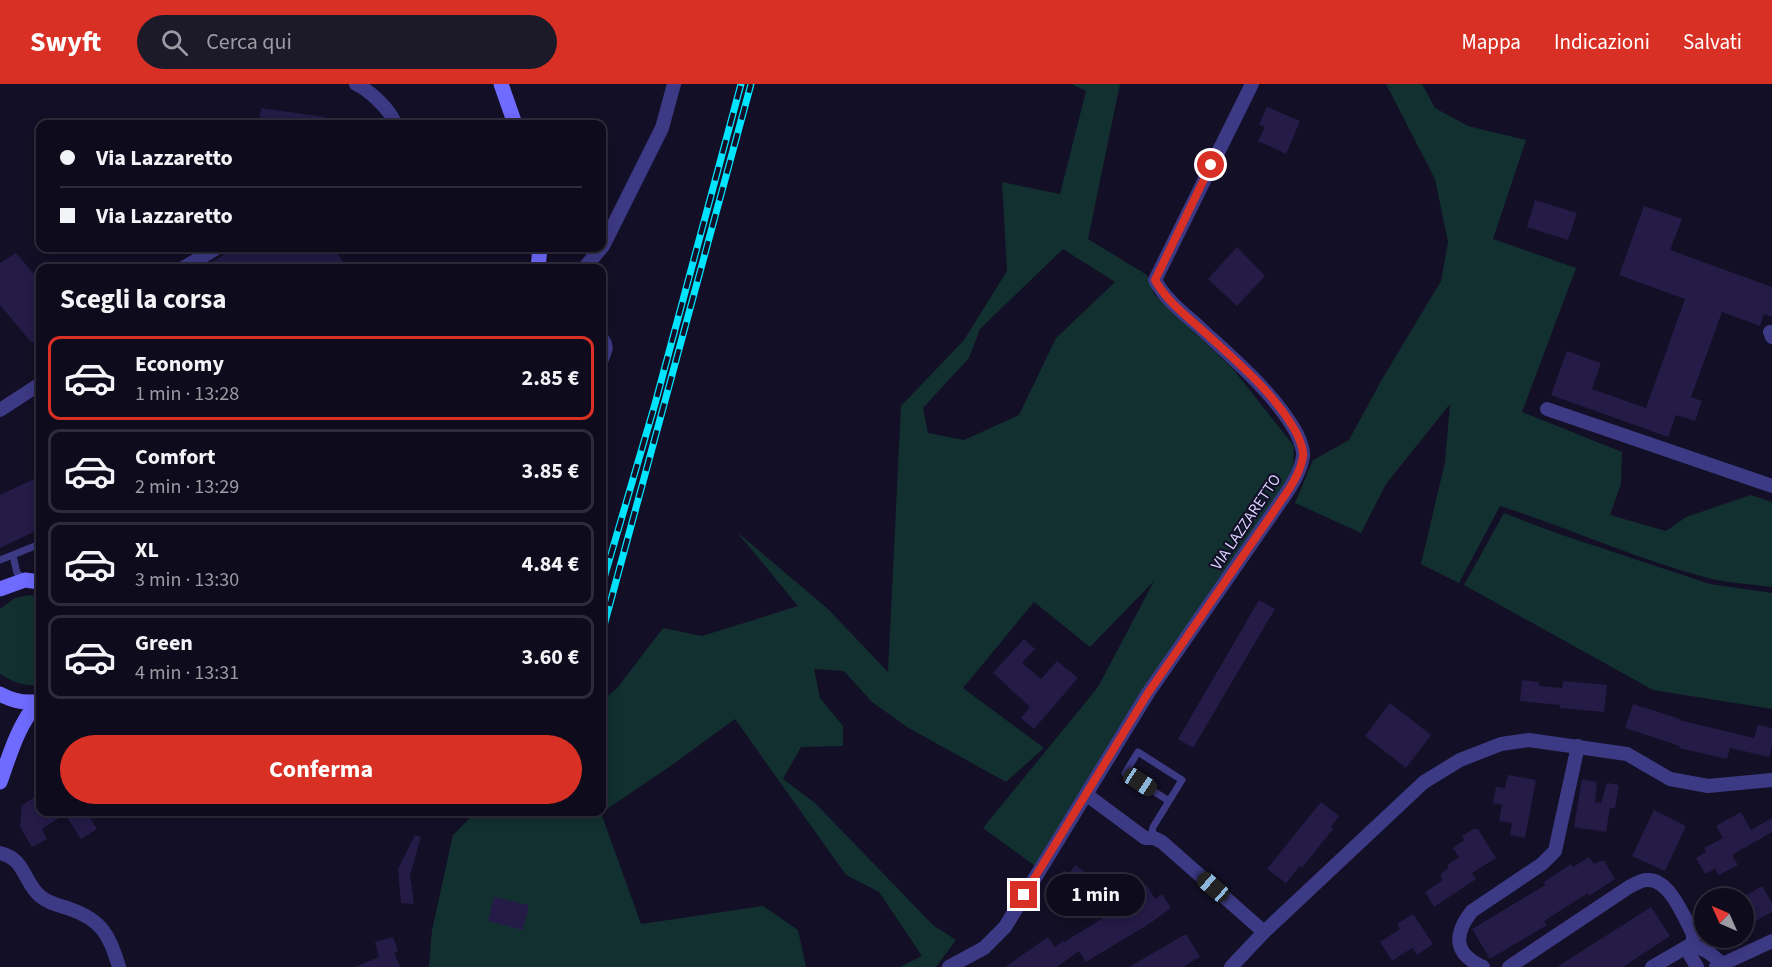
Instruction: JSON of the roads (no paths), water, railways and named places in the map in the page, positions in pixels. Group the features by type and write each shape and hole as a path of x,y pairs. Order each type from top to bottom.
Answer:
{"main road":[{"path":"501,84 514,120"},
{"path":"0,589 33,581"},
{"path":"0,694 10,699 36,702"},
{"path":"0,782 21,725 36,705"}],"street":[{"path":"356,84 379,101 394,120"},
{"path":"606,240 662,128 674,84"},
{"name":"VIA LAZZARETTO","path":"949,967 984,948 1005,927 1148,693 1287,493 1299,470 1303,454 1301,442 1290,422 1267,393 1162,294 1155,280 1252,84"},
{"path":"189,264 209,252"},
{"path":"587,264 598,252"},
{"path":"0,410 36,387"},
{"path":"1547,409 1772,486"},
{"path":"1231,967 1264,932 1424,782 1460,760 1501,744 1529,740 1627,754 1670,779 1708,786 1772,780"},
{"path":"1483,967 1460,951 1458,942 1464,921 1472,911 1542,864 1555,851 1578,746"},
{"path":"1087,795 1145,837 1155,838 1162,842 1264,932"},
{"path":"0,853 10,855 22,868 38,895 49,903 72,910 95,921 107,934 119,967"},
{"path":"1509,967 1629,887 1650,879 1662,884 1669,891 1693,934 1693,956"},
{"path":"1693,956 1700,947 1712,953 1719,966 1772,941"},
{"path":"1652,967 1690,945 1693,956"}],"lane":[{"path":"606,338 609,341 610,350 606,358"},
{"path":"0,560 36,546"},
{"path":"12,556 17,573 33,581"},
{"path":"1155,838 1152,833 1153,826 1169,801 1182,780 1138,752 1125,773 1169,801"}],"railway":[{"path":"606,571 655,404 741,84"},
{"path":"606,618 751,84"}]}
